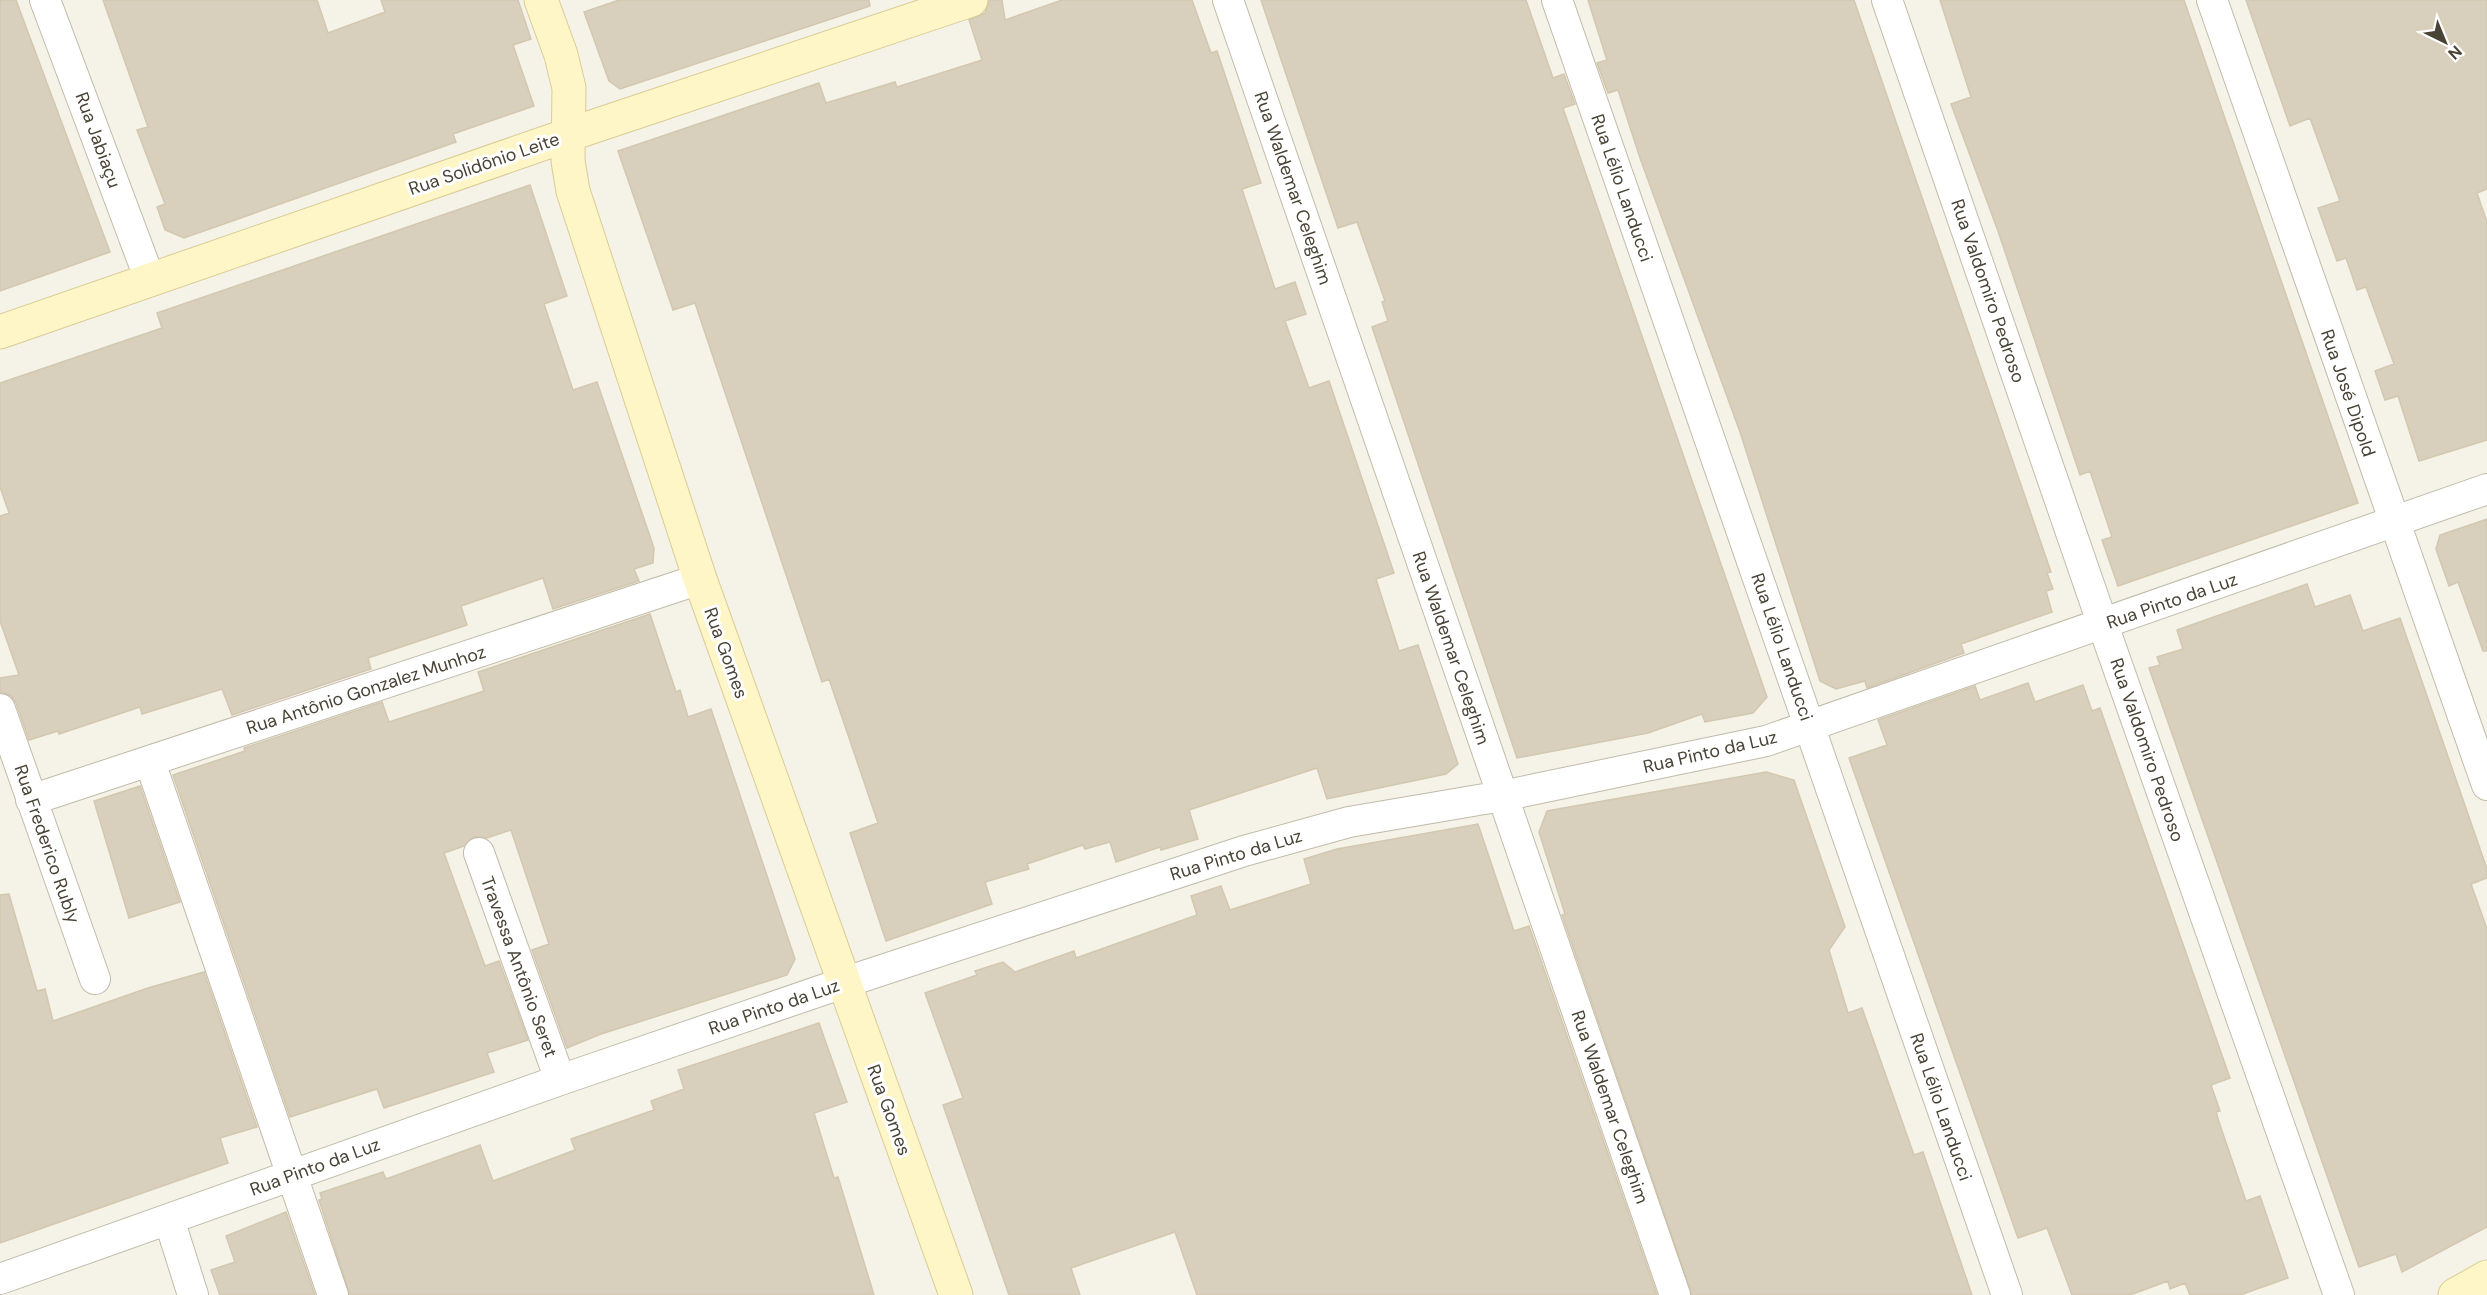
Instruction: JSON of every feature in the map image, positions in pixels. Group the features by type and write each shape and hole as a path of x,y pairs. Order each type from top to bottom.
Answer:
{"street":[{"name":"Rua Jabiaçu","path":"45,0 150,280"},
{"name":"Rua Gomes","path":"541,0 561,55 569,88 568,161 573,191 700,579 956,1295"},
{"name":"Rua Solidônio Leite","path":"0,332 568,135 970,0"},
{"name":"Rua Waldemar Celeghim","path":"1228,0 1675,1295"},
{"name":"Rua Lélio Landucci","path":"1557,0 2007,1295"},
{"name":"Rua Valdomiro Pedroso","path":"1887,0 2103,625 2339,1295"},
{"name":"Rua José Dipold","path":"2212,0 2487,785"},
{"name":"Rua Pinto da Luz","path":"0,1279 560,1080 1244,850 1349,822 1502,796 1766,741 1810,728 2487,489"},
{"name":"Rua Antônio Gonzalez Munhoz","path":"31,800 700,579"},
{"name":"Rua Frederico Rubly","path":"0,710 95,979"},
{"path":"150,762 333,1295"},
{"name":"Travessa Antônio Seret","path":"479,853 560,1080"},
{"path":"169,1219 193,1295"},
{"path":"2455,1295 2487,1277"}],"building":[{"path":"0,0 16,0 110,252 0,291"},
{"path":"103,0 317,0 328,33 385,12 381,0 518,0 531,39 513,45 534,106 453,134 456,142 184,238 165,230 157,207 165,204 137,130 148,127"},
{"path":"619,0 869,0 870,6 620,89 609,81 584,12"},
{"path":"989,0 1002,0 1005,20 1062,0 1192,0 1211,53 1217,51 1261,183 1242,189 1275,289 1295,282 1306,314 1285,321 1309,388 1329,381 1394,573 1376,579 1399,651 1418,645 1458,764 1446,774 1327,799 1317,768 1189,810 1198,839 1161,850 1160,847 1116,862 1110,842 1085,849 1083,845 1027,864 1029,869 985,882 992,904 886,941 850,833 878,823 829,679 822,682 695,303 673,310 618,151 819,83 826,103 895,82 897,87 982,60 969,20 985,13"},
{"path":"1261,0 1526,0 1553,78 1564,74 1575,104 1563,108 1767,697 1753,713 1705,722 1702,714 1648,733 1517,758 1372,327 1388,321 1382,302 1385,301 1357,222 1338,228"},
{"path":"1588,0 1854,0 2051,572 2047,573 2053,589 2046,591 2052,612 1961,644 1964,653 1867,688 1865,681 1836,689 1820,681 1740,432 1640,158 1618,90 1608,93 1597,63 1607,60"},
{"path":"1940,0 2184,0 2358,503 2118,586 2102,540 2112,537 2090,471 2080,475 1998,231 1951,104 1971,97"},
{"path":"2246,0 2487,0 2487,189 2477,193 2487,222 2487,440 2419,461 2398,396 2385,400 2375,371 2394,364 2366,287 2357,290 2346,258 2337,261 2318,208 2340,201 2310,118 2290,126"},
{"path":"530,185 567,296 544,304 573,390 597,382 654,548 653,563 634,569 639,581 553,609 543,578 461,606 467,625 368,658 371,669 232,715 222,689 142,714 140,707 59,734 58,731 29,740 16,703 11,696 0,692 0,678 19,675 0,621 0,516 9,513 0,487 0,383 162,328 157,313"},
{"path":"2487,519 2487,651 2483,651 2458,582 2449,586 2436,549 2440,535"},
{"path":"2307,584 2315,607 2350,595 2363,631 2400,618 2487,869 2487,878 2471,884 2487,929 2487,1227 2402,1272 2396,1254 2359,1267 2149,668 2160,665 2157,657 2183,649 2177,630"},
{"path":"650,614 676,692 680,690 688,717 711,709 795,959 787,975 601,1034 567,1048 532,950 549,944 511,830 487,838 474,837 464,846 444,853 485,966 499,961 528,1040 487,1053 494,1072 384,1108 377,1089 290,1117 173,775 245,751 244,748 382,702 389,722 484,691 478,672"},
{"path":"2028,683 2035,702 2083,685 2092,711 2100,708 2230,1078 2211,1085 2220,1111 2216,1112 2220,1125 2246,1201 2260,1196 2288,1278 2240,1295 2190,1295 2185,1283 2170,1289 2168,1281 2130,1295 2072,1295 2047,1228 2018,1238 1849,758 1887,745 1878,720 1975,686 1980,700"},
{"path":"1766,772 1794,780 1845,927 1829,950 1848,1013 1862,1008 1914,1155 1923,1152 1972,1295 1692,1295 1562,915 1565,914 1539,832 1547,811"},
{"path":"140,786 180,902 129,918 94,801"},
{"path":"1478,824 1514,931 1529,926 1657,1295 1197,1295 1175,1232 1071,1268 1080,1295 1009,1295 943,1105 963,1098 925,993 977,975 975,971 1003,962 1015,972 1074,951 1076,958 1197,915 1191,896 1221,886 1230,910 1311,884 1304,859 1337,849"},
{"path":"9,894 37,991 45,989 53,1021 148,988 204,972 257,1127 220,1138 228,1163 0,1243 0,895"},
{"path":"819,1023 847,1102 814,1113 834,1178 838,1177 874,1295 350,1295 319,1200 322,1199 320,1193 383,1172 386,1179 480,1145 493,1181 575,1150 571,1139 654,1110 651,1101 684,1089 678,1070"},
{"path":"286,1212 315,1295 220,1295 211,1270 235,1262 226,1236"}]}
